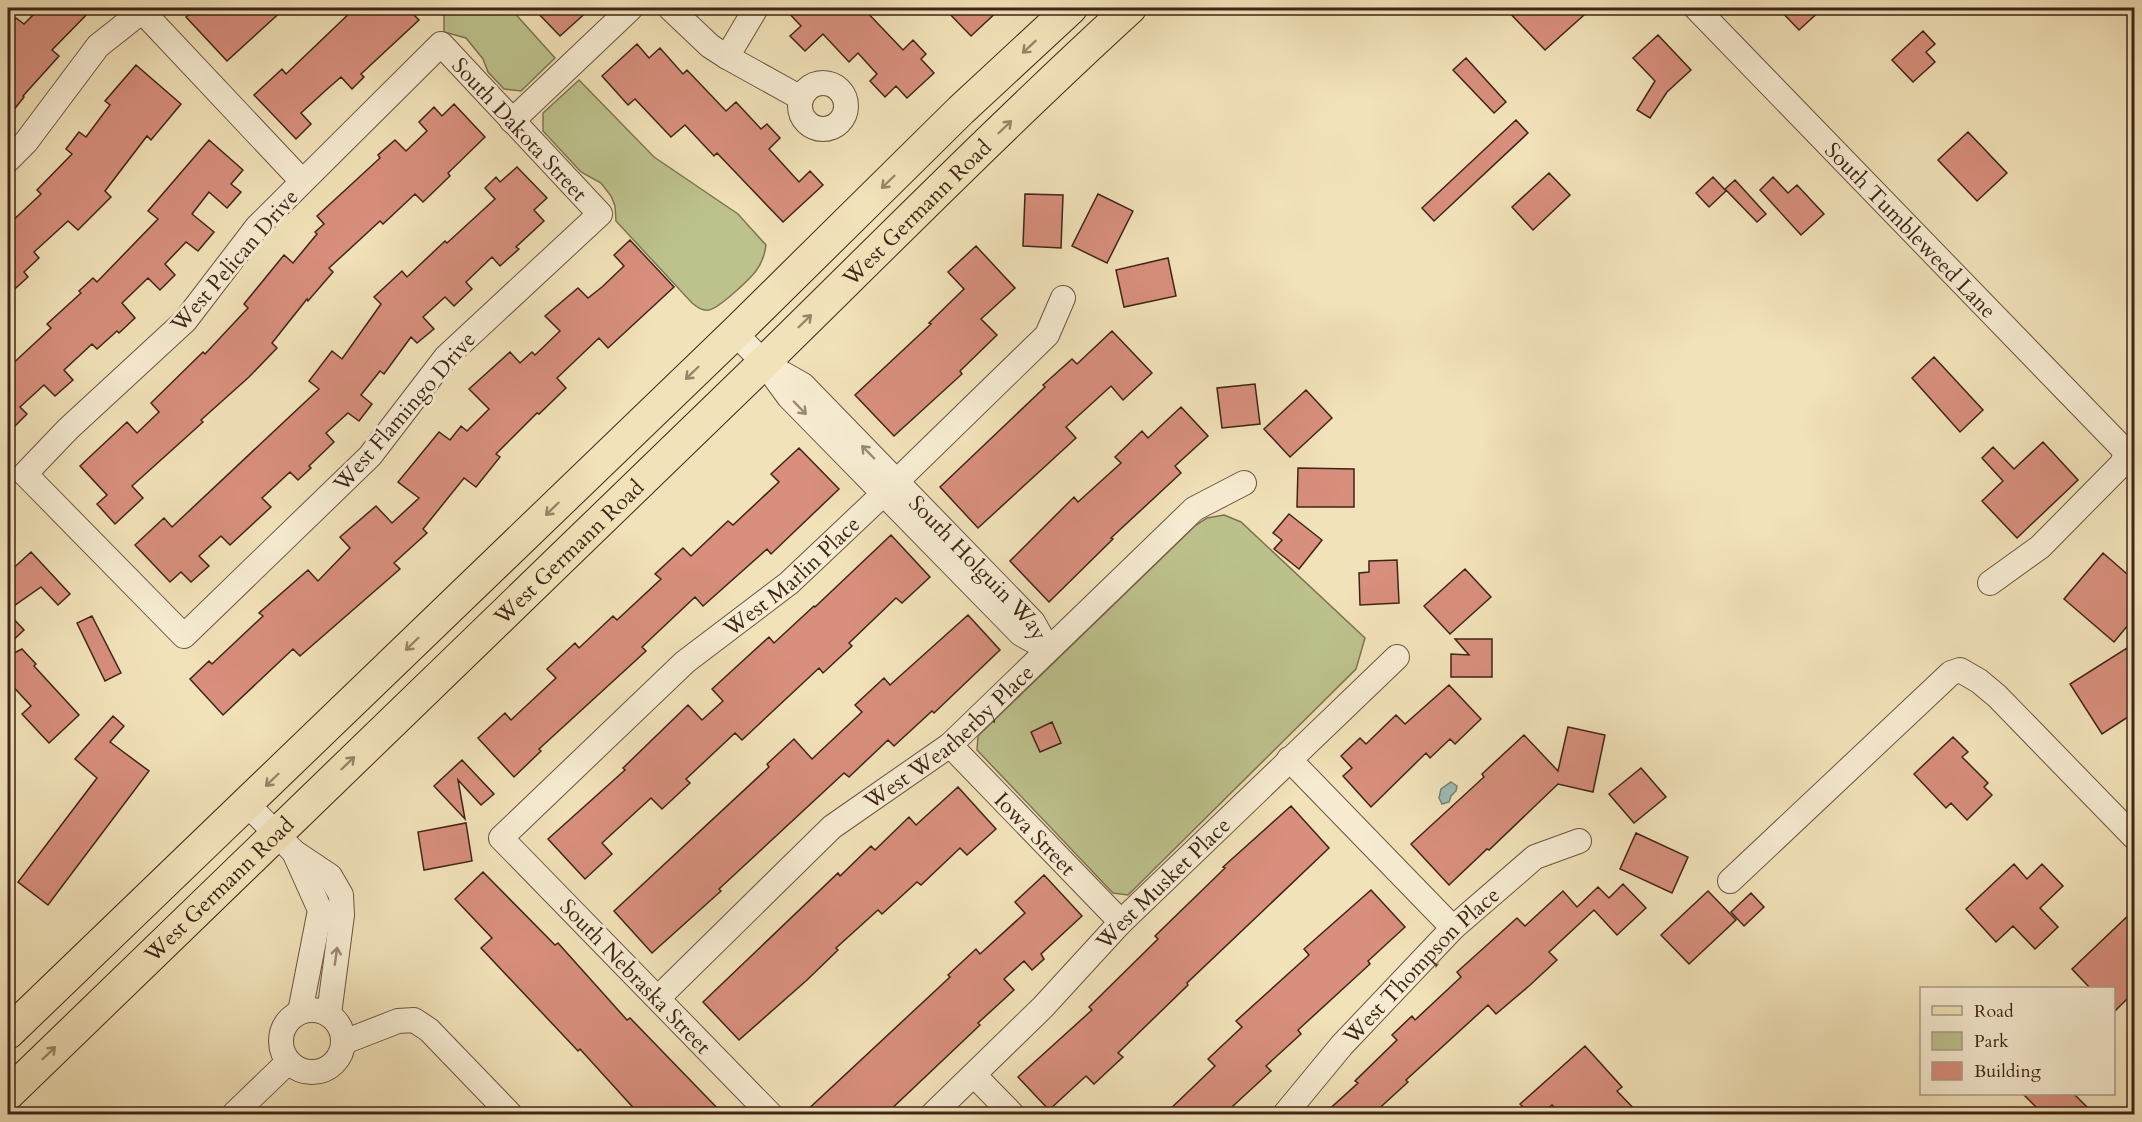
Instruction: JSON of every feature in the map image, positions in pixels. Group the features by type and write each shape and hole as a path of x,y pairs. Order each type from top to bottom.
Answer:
{"main road":[{"name":"West Germann Road","path":"8,1034 735,333 961,110 1071,8"},
{"name":"West Germann Road","path":"8,1094 285,842 922,206 1130,8"}],"street":[{"path":"512,122 631,8"},
{"path":"670,8 710,46 801,98"},
{"path":"727,57 756,8"},
{"name":"South Tumbleweed Lane","path":"1696,8 2130,456"},
{"path":"8,160 26,142 98,46 144,9 302,181"},
{"name":"South Dakota Street","path":"441,44 600,214"},
{"name":"West Pelican Drive","path":"184,636 25,474 68,429 185,321 257,227 441,44"},
{"name":"West Flamingo Drive","path":"184,636 370,456 446,357 600,214"},
{"name":"West Marlin Place","path":"501,838 685,662 789,583 1047,336 1062,298"},
{"name":"South Holguin Way","path":"735,333 764,363 804,386 890,487 1033,622 1048,650"},
{"path":"1990,583 2040,547 2130,456"},
{"name":"West Weatherby Place","path":"658,998 832,827 950,745 1194,509 1244,483"},
{"name":"West Musket Place","path":"933,1114 1043,1007 1121,922 1397,657"},
{"path":"1730,881 1908,711 1951,673 1960,670 1979,681 2014,712 2134,837"},
{"name":"Iowa Street","path":"950,745 1121,922"},
{"path":"1289,759 1453,928"},
{"path":"247,804 285,842 330,876 341,895 342,915 328,1014"},
{"name":"South Nebraska Street","path":"501,838 770,1114"},
{"name":"West Thompson Place","path":"1285,1114 1342,1045 1453,928 1534,857 1580,841"},
{"path":"285,842 320,910 300,1012"},
{"path":"315,898 341,895"},
{"path":"310,1010 328,1014 337,1022 344,1042 342,1052 336,1062 317,1072 307,1072 288,1062 281,1043 282,1034 292,1017 310,1010"},
{"path":"344,1042 398,1022 414,1020 429,1030 510,1114"},
{"path":"234,1114 288,1062"},
{"path":"974,1075 1012,1114"}],"green space":[{"path":"436,8 510,8 555,58 521,91 504,89 488,72 483,59 466,38 444,32 444,16"},
{"path":"579,80 654,157 738,214 766,245 756,271 733,294 714,308 704,310 692,303 616,221 615,206 601,183 581,172 543,131 543,113"},
{"path":"1224,515 1241,522 1365,638 1356,669 1128,895 1113,893 977,750 978,736 1196,525 1207,518"}],"water":[{"path":"1451,782 1457,786 1456,791 1449,802 1442,804 1439,798 1441,789"}],"building":[{"path":"40,8 93,8 52,50 59,56 23,96 8,117 8,27 16,18 24,24"},
{"path":"196,8 285,8 227,61 186,17"},
{"path":"355,8 407,8 419,20 361,74 364,77 352,89 341,77 301,113 311,124 296,139 254,95 282,69 286,74"},
{"path":"533,8 591,8 560,36"},
{"path":"784,8 863,8 903,50 913,40 926,54 921,59 934,73 907,98 896,86 885,97 870,81 877,74 858,53 849,62 823,34 805,51 790,36 801,26"},
{"path":"944,8 1001,8 971,36"},
{"path":"1505,8 1577,8 1584,15 1545,50"},
{"path":"1778,8 1823,8 1799,30"},
{"path":"1923,31 1935,44 1926,52 1935,62 1913,82 1892,60"},
{"path":"1658,35 1691,70 1667,92 1650,118 1637,110 1655,81 1633,58"},
{"path":"637,44 649,58 660,48 683,74 687,70 726,111 736,102 761,129 767,124 780,138 769,149 799,182 810,171 823,185 783,222 717,153 714,156 685,125 671,137 635,99 628,105 602,76"},
{"path":"1466,58 1506,102 1494,113 1453,70"},
{"path":"136,65 181,104 151,140 147,136 105,191 111,197 78,230 68,221 34,252 39,258 24,272 28,277 8,295 8,225 41,194 37,190 72,154 66,149 79,132 86,137 110,105 105,101"},
{"path":"454,104 485,137 448,173 450,176 423,202 415,194 383,224 380,221 329,268 333,272 308,301 307,299 272,343 277,348 201,420 203,422 132,486 143,498 115,524 97,504 107,495 80,466 127,422 137,433 159,412 151,403 203,352 205,354 248,308 244,304 284,255 293,263 317,234 315,232 324,224 317,216 380,158 378,155 395,140 406,151 427,131 419,122 434,107 442,116"},
{"path":"1516,120 1528,133 1434,221 1422,208"},
{"path":"1968,132 2007,173 1977,201 1938,160"},
{"path":"209,140 243,170 231,184 241,192 227,208 209,192 192,214 214,232 198,251 186,242 165,264 175,275 160,290 148,278 122,303 135,318 97,349 92,344 64,370 73,380 55,396 44,385 20,407 27,414 8,433 8,368 51,328 47,324 81,293 79,291 93,278 97,282 158,219 148,211"},
{"path":"517,167 547,198 534,210 544,221 516,247 519,249 500,266 492,257 466,282 472,289 454,306 445,297 423,317 434,329 417,343 411,337 384,374 380,371 361,395 372,404 359,421 348,413 326,433 334,442 309,466 311,468 298,480 290,472 262,498 271,507 230,545 221,536 199,556 209,566 191,582 181,572 170,582 135,545 164,518 172,527 319,389 309,381 332,351 342,359 381,304 374,297 402,271 407,277 445,241 447,243 495,199 485,188 496,177 500,182"},
{"path":"1549,173 1570,195 1533,230 1512,207"},
{"path":"1713,177 1726,191 1709,207 1696,193"},
{"path":"1773,177 1788,193 1797,185 1824,214 1801,235 1760,190"},
{"path":"1735,180 1766,214 1757,222 1725,189"},
{"path":"1025,194 1063,195 1061,248 1023,246"},
{"path":"1098,194 1133,211 1107,263 1072,246"},
{"path":"630,240 674,287 608,348 599,338 557,378 566,388 496,454 500,457 476,487 464,478 423,529 427,533 394,563 400,569 300,656 293,649 223,715 190,679 209,661 212,664 263,616 259,613 308,570 318,581 350,548 340,537 376,506 392,523 419,498 398,482 439,432 450,440 461,426 467,431 489,409 469,389 510,352 520,363 532,352 535,355 560,331 545,316 578,288 588,298 602,287 624,266 614,255"},
{"path":"976,246 1015,288 981,319 997,335 960,371 962,374 894,436 855,395 931,324 929,323 964,289 948,272"},
{"path":"1168,258 1176,296 1124,307 1116,270"},
{"path":"1112,331 1152,373 1123,400 1111,386 1066,427 1076,438 978,528 940,487 1045,387 1043,385 1072,359 1077,364"},
{"path":"1934,357 1983,410 1960,432 1912,378"},
{"path":"1255,384 1260,424 1222,428 1217,388"},
{"path":"1306,390 1332,418 1290,457 1264,429"},
{"path":"1181,407 1208,436 1175,466 1181,473 1111,538 1113,539 1049,602 1010,561 1074,497 1078,502 1121,463 1115,457 1142,431 1148,438"},
{"path":"2043,442 2078,480 2017,538 1982,501 2003,481 1982,458 1993,447 2014,469"},
{"path":"799,448 839,489 771,554 767,549 703,606 695,597 642,647 646,651 539,749 541,751 514,777 478,738 505,713 511,720 556,678 547,669 575,643 579,648 613,616 617,620 661,579 655,574 683,548 691,556 728,521 733,525 779,482 771,474"},
{"path":"1298,468 1354,469 1354,507 1297,507"},
{"path":"1289,514 1322,540 1299,569 1274,549 1282,540 1273,533"},
{"path":"891,535 930,577 902,603 896,598 849,643 852,646 823,673 819,668 742,740 735,733 686,779 690,783 662,809 651,798 602,843 612,854 585,879 548,839 625,770 623,768 688,705 702,720 723,701 712,689 769,637 774,643"},
{"path":"31,552 70,594 58,605 41,587 8,610 8,573"},
{"path":"2103,553 2134,580 2134,618 2114,642 2064,599"},
{"path":"1397,560 1399,603 1360,605 1359,573 1369,572 1369,561"},
{"path":"1465,569 1491,597 1450,634 1424,606"},
{"path":"8,613 24,630 8,645"},
{"path":"968,615 1000,650 934,713 932,711 894,746 888,740 849,777 844,773 719,889 721,891 652,953 614,911 769,767 767,764 794,739 812,759 862,712 855,705 884,678 890,685"},
{"path":"92,616 121,673 105,681 77,623"},
{"path":"1455,639 1492,639 1492,677 1451,677 1451,654 1469,655"},
{"path":"2127,648 2134,660 2134,713 2102,734 2070,684"},
{"path":"22,649 36,664 34,666 79,715 49,743 22,714 31,706 8,681 8,656"},
{"path":"1449,685 1481,719 1455,744 1450,739 1430,758 1426,753 1371,807 1343,776 1352,768 1341,756 1360,738 1366,744 1396,715 1405,724"},
{"path":"113,716 124,726 110,742 149,771 48,905 18,882 97,778 75,759"},
{"path":"1052,722 1061,743 1040,752 1031,732"},
{"path":"1568,727 1605,735 1593,792 1558,784 1449,885 1411,844 1484,777 1482,774 1524,735 1558,771"},
{"path":"1953,737 1968,752 1962,757 1988,783 1984,787 1992,795 1967,820 1951,803 1946,808 1914,774"},
{"path":"462,760 494,794 481,805 458,780 465,819 434,786"},
{"path":"1641,768 1666,797 1634,823 1609,794"},
{"path":"958,787 996,829 967,855 960,848 921,885 917,882 882,914 878,910 836,948 838,950 807,980 739,1040 703,1002 838,873 840,876 871,846 875,850 909,817 916,825"},
{"path":"1291,806 1329,848 1187,983 1188,985 1118,1053 1123,1057 1094,1084 1086,1076 1049,1110 1018,1077 1092,1010 1089,1007 1158,939 1155,936 1225,868 1223,867"},
{"path":"466,823 472,861 424,870 418,832"},
{"path":"1636,833 1688,857 1672,893 1620,869"},
{"path":"2014,864 2027,879 2042,864 2063,886 2040,908 2058,927 2035,949 2013,926 1996,942 1966,909"},
{"path":"483,872 555,945 558,943 627,1020 630,1018 723,1114 639,1114 580,1049 578,1051 481,948 492,938 455,899"},
{"path":"1044,875 1082,916 1041,954 1044,959 1032,970 1024,961 1004,979 1014,990 978,1023 980,1025 886,1114 803,1114 950,977 948,975 976,949 980,954 1025,913 1015,902"},
{"path":"1623,884 1646,908 1617,935 1594,910 1549,952 1557,960 1529,986 1496,1014 1488,1005 1406,1080 1408,1082 1373,1114 1324,1114 1358,1083 1355,1081 1397,1040 1392,1035 1412,1016 1415,1020 1461,977 1457,972 1517,918 1525,926 1563,891 1577,907 1598,887 1609,898"},
{"path":"1371,890 1405,927 1368,961 1370,964 1298,1030 1301,1034 1266,1066 1271,1071 1233,1106 1241,1114 1165,1114 1215,1066 1208,1059 1242,1027 1236,1021 1309,955 1304,949"},
{"path":"1708,891 1736,920 1689,964 1661,935"},
{"path":"1751,893 1764,907 1744,926 1731,912"},
{"path":"2134,910 2134,992 2115,1011 2115,987 2089,987 2072,969"},
{"path":"1585,1046 1622,1087 1617,1091 1639,1114 1560,1114 1552,1105 1541,1114 1530,1114 1520,1104"},
{"path":"2024,1095 2075,1095 2094,1114 2043,1114"}]}
